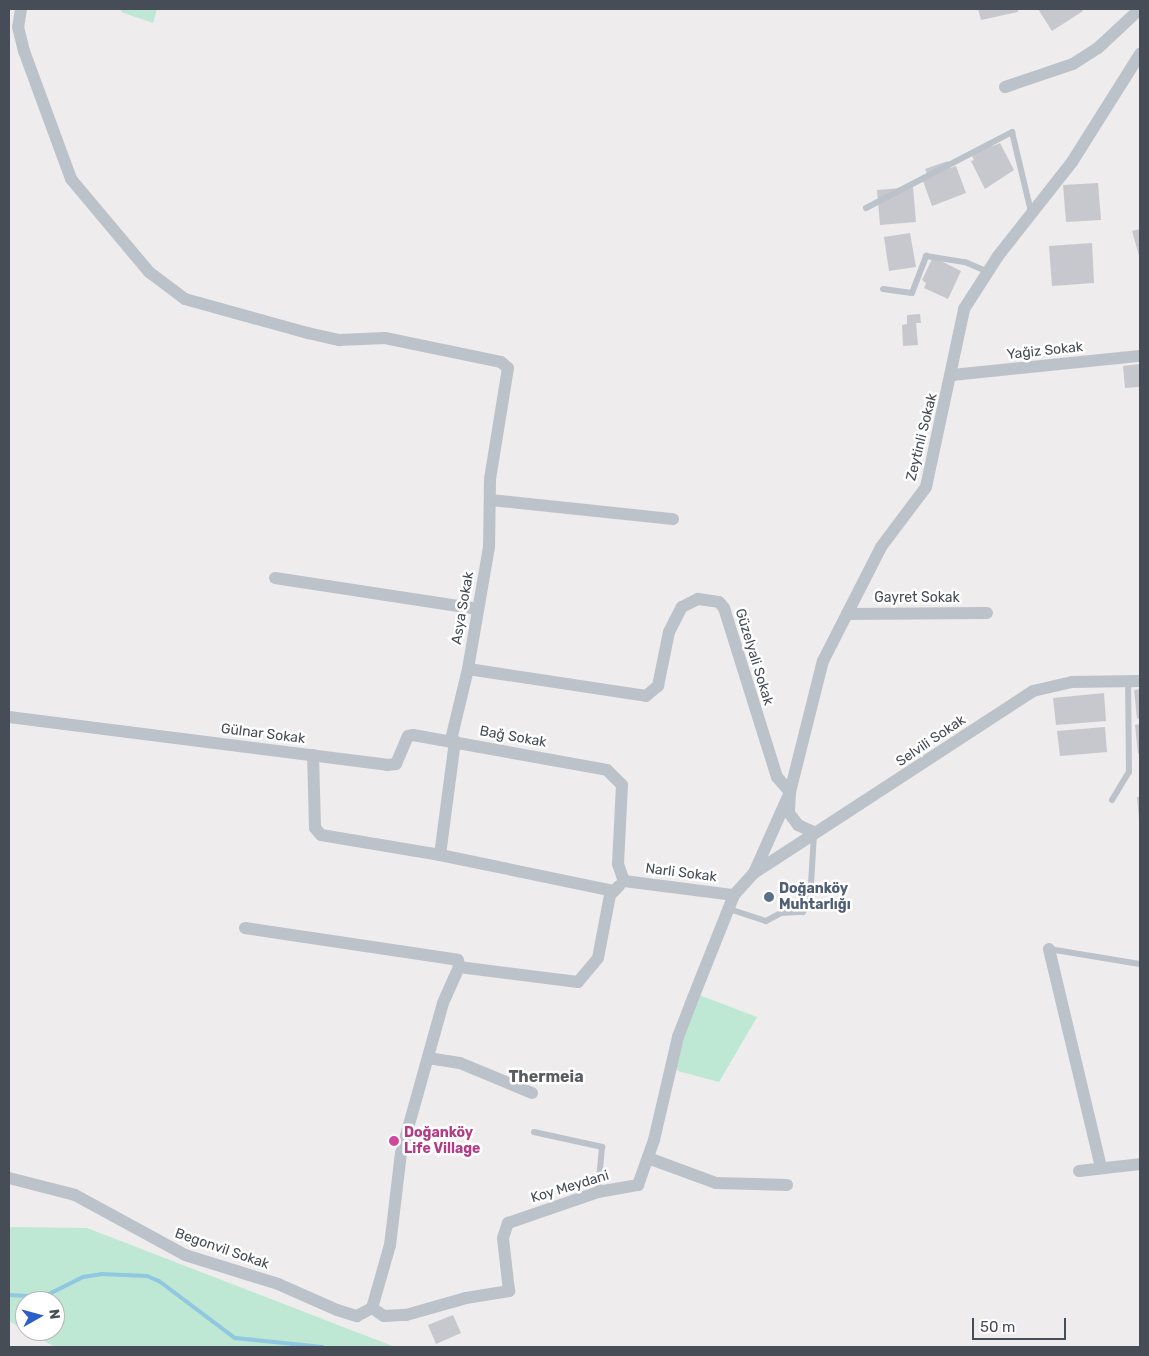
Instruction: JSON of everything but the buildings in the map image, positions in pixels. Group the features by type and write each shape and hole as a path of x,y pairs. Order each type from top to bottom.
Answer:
{"street":[{"name":"Asya Sokak","path":"21,9 18,27 24,50 71,180 149,272 185,299 308,334 339,340 385,338 501,362 508,368 490,479 490,539 468,669 453,741 440,856"},
{"path":"1005,87 1073,64 1098,48 1140,9"},
{"name":"Zeytinli Sokak","path":"734,895 754,873 790,792 823,661 881,547 926,487 952,375 964,309 986,271 1072,162 1140,54"},
{"name":"Yağiz Sokak","path":"952,375 1140,356"},
{"path":"491,500 673,519"},
{"path":"275,578 478,609"},
{"name":"Güzelyali Sokak","path":"468,669 646,696 658,686 669,632 682,607 698,599 719,602 724,608 777,777 790,792"},
{"name":"Gayret Sokak","path":"847,614 987,613"},
{"name":"Selvili Sokak","path":"754,873 814,832 936,757 1033,691 1072,682 1134,681"},
{"name":"Gülnar Sokak","path":"9,717 313,755 315,828 320,835 440,856 614,891"},
{"name":"Bağ Sokak","path":"313,755 387,766 396,764 408,736 453,741 607,770 616,776 622,785 618,864 624,881"},
{"path":"790,792 789,813 798,825 814,832"},
{"path":"460,966 578,982 598,958 610,895 624,881"},
{"name":"Narli Sokak","path":"624,881 734,895"},
{"name":"Koy Meydani","path":"372,1308 384,1316 406,1315 466,1298 509,1291 503,1238 508,1224 598,1192 638,1185 648,1158 678,1037 734,895"},
{"path":"245,928 458,960 460,966 443,1003 401,1153 392,1237 372,1308"},
{"path":"1049,949 1101,1168"},
{"path":"428,1058 460,1063 532,1093"},
{"path":"648,1158 716,1183 787,1184"},
{"path":"1079,1171 1140,1164"},
{"name":"Begonvil Sokak","path":"9,1178 75,1195 185,1255 278,1284 337,1310 357,1316 372,1308"}],"lane":[{"path":"866,208 1012,132 1031,214"},
{"path":"884,290 912,293 926,256 965,262 986,271"},
{"path":"1112,800 1128,772 1134,681"},
{"path":"729,909 766,921 781,913 804,912 810,902 814,832"},
{"path":"1049,949 1140,964"},
{"path":"534,1132 602,1147 598,1192"}],"green space":[{"path":"122,9 157,9 153,23 121,12"},
{"path":"699,995 757,1017 719,1082 678,1071 674,1065"},
{"path":"9,1227 87,1228 395,1347 55,1347 44,1341 65,1341 65,1291 15,1291 15,1324 9,1321"}],"waterway":[{"path":"9,1295 43,1297 83,1277 101,1274 147,1276 159,1281 235,1338 323,1347"}],"place":[{"name":"Doğanköy Muhtarlığı","path":"769,897"},
{"name":"Doğanköy Life Village","path":"394,1141"}],"district":[{"name":"Thermeia","path":"546,1077"}]}
